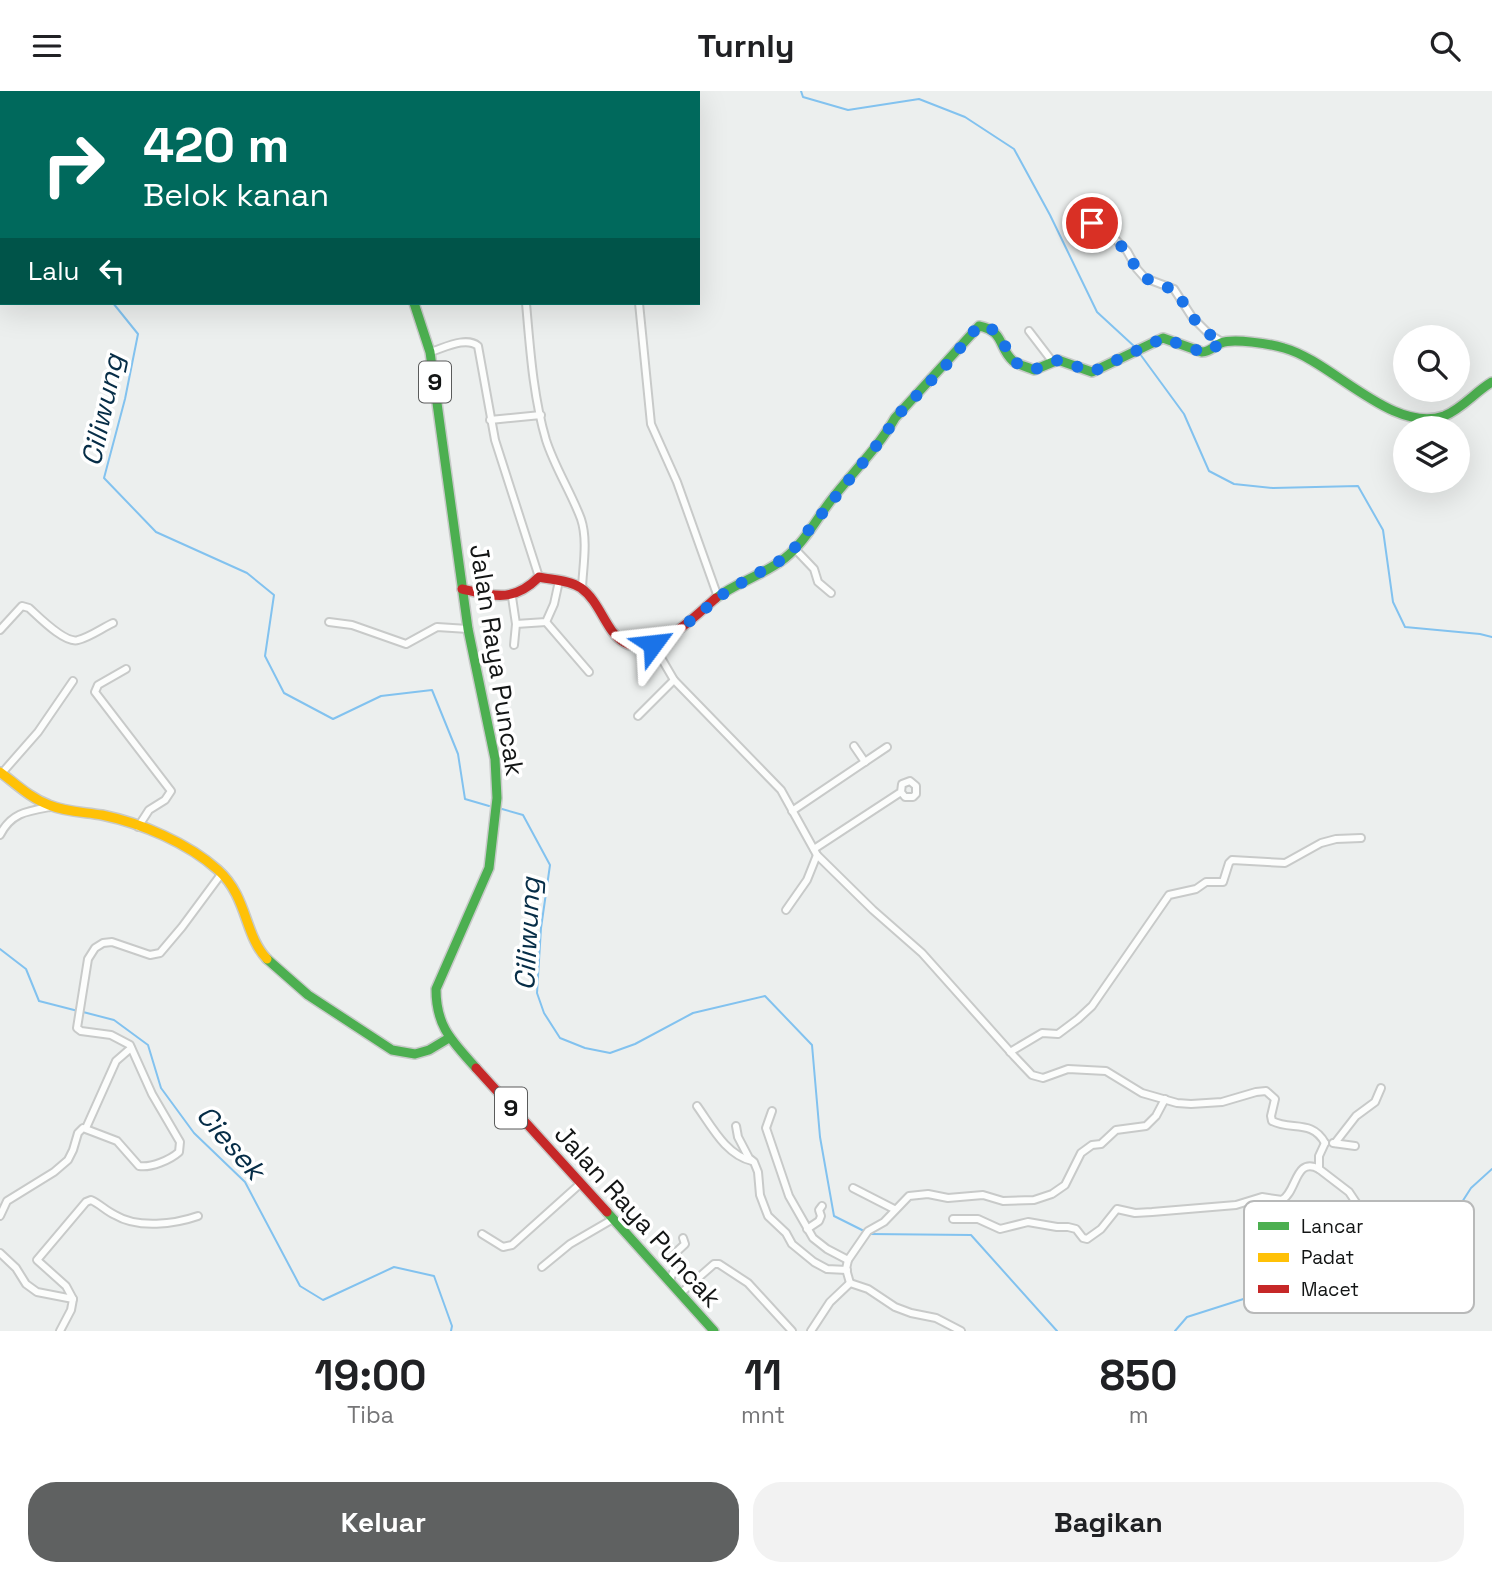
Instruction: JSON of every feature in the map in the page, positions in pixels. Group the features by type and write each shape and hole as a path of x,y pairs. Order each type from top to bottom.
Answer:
{"main road":[{"name":"Jalan Raya Puncak","path":"415,305 430,352 468,629 495,759 497,798 493,845 486,879 436,989 436,1010 449,1038 714,1331"},
{"path":"462,589 512,597 529,588 539,577 559,581 582,588 596,603 624,644 636,647 653,644 690,621 718,597 776,564 794,549 842,485 885,435 895,418 948,363 976,327 984,326 995,331 1006,344 1012,361 1036,370 1052,361 1061,360 1092,372 1158,339 1166,338 1195,351 1205,352 1222,342 1290,350 1392,409 1416,418 1443,416 1492,381"},
{"path":"1,773 34,798 52,807 106,817 138,827 190,852 222,873 244,907 261,953 300,991 400,1054 421,1053 449,1038"}],"street":[{"path":"1080,220 1103,229 1115,239 1145,278 1174,289 1192,317 1209,334 1222,342"},
{"path":"526,305 532,368 541,415 552,456 582,525 582,588"},
{"path":"639,305 651,424 682,494 718,597"},
{"path":"1029,331 1052,361"},
{"path":"430,352 465,342 477,344 490,420 539,577"},
{"path":"490,420 541,415"},
{"path":"794,549 810,564 818,582 831,593"},
{"path":"546,622 554,604 559,581"},
{"path":"512,597 516,625 514,645"},
{"path":"0,630 22,606 29,608 70,641 77,641 113,623"},
{"path":"329,622 352,625 406,644 437,627 468,629"},
{"path":"516,625 546,622"},
{"path":"546,622 589,672"},
{"path":"653,644 674,680 775,783 815,852 922,953 1010,1052 1039,1079 1068,1069 1106,1071 1133,1090 1177,1103 1222,1102 1262,1090 1275,1099 1270,1116 1272,1121 1283,1126 1307,1127 1319,1134 1325,1143"},
{"path":"126,669 98,685 95,692 171,791 165,800 149,810 138,827"},
{"path":"638,716 674,680"},
{"path":"1,773 38,732 73,681"},
{"path":"854,746 865,762"},
{"path":"792,811 887,747"},
{"path":"786,910 807,880 815,852 840,832 901,793"},
{"path":"0,835 7,822 16,816 52,807"},
{"path":"1010,1052 1042,1033 1058,1034 1086,1013 1169,895 1196,889 1206,882 1223,882 1232,860 1285,863 1321,843 1336,839 1362,838"},
{"path":"86,1128 117,1142 139,1166 155,1164 174,1157 179,1152 180,1142 152,1094 127,1042 111,1035 81,1031 77,1028 88,959 95,947 112,942 150,955 160,953 222,873"},
{"path":"0,1216 4,1200 61,1167 73,1150 78,1133 86,1128 116,1061 131,1048"},
{"path":"1335,1143 1356,1116 1375,1102 1381,1088"},
{"path":"850,1283 847,1270 849,1260 868,1231 884,1222 909,1196 948,1198 983,1195 1003,1202 1034,1200 1052,1194 1065,1185 1081,1153 1092,1145 1101,1144 1116,1130 1146,1126 1156,1116 1165,1098"},
{"path":"697,1106 729,1148 741,1159 754,1162"},
{"path":"772,1111 766,1128 789,1196 807,1229 820,1244 849,1260"},
{"path":"736,1126 738,1137 758,1173 760,1195 768,1216 786,1233 792,1244 814,1262 827,1269 847,1270"},
{"path":"1325,1143 1355,1146"},
{"path":"1319,1170 1325,1143"},
{"path":"1249,1201 1262,1197 1282,1200 1289,1195 1298,1172 1308,1166 1319,1170 1349,1192 1355,1201"},
{"path":"482,1234 503,1247 512,1245 580,1184"},
{"path":"853,1188 894,1209"},
{"path":"60,1331 71,1310 73,1299 66,1286 37,1260 86,1202 91,1200 117,1216 137,1221 176,1223 198,1216"},
{"path":"953,1219 978,1219 1000,1229 1028,1222 1068,1227 1076,1229 1087,1239 1101,1229 1116,1209 1135,1213 1244,1203"},
{"path":"807,1229 820,1221 819,1210 822,1206"},
{"path":"542,1267 570,1244 612,1219"},
{"path":"669,1281 674,1270 671,1258 685,1244 682,1238"},
{"path":"0,1253 16,1268 26,1285 37,1292 73,1299"},
{"path":"681,1294 714,1263 719,1264 748,1283 792,1331"},
{"path":"811,1331 830,1302 850,1283"},
{"path":"850,1283 868,1289 902,1310 936,1318 961,1331"}],"waterway":[{"path":"801,91 803,97 848,110 919,99 965,117 1014,149 1050,215 1097,312 1135,347"},
{"name":"Ciliwung","path":"115,305 138,334 125,399 104,478 156,532 247,573 274,595 265,656 284,693 333,719 381,696 432,690 458,754 465,799 489,806"},
{"path":"1140,354 1184,414 1209,471 1234,484 1273,488 1358,486 1383,530 1393,602 1405,627 1492,637"},
{"name":"Ciliwung","path":"502,809 523,815 550,865 541,928 537,993 544,1013 560,1038 585,1048 610,1053 635,1044 693,1013 765,996 812,1045 820,1137 834,1216 864,1231"},
{"name":"Ciesek","path":"0,949 26,969 39,1001 78,1011"},
{"name":"Ciesek","path":"83,1012 114,1020 148,1045 161,1088 194,1133 245,1182 300,1286 323,1300 394,1267 434,1276 452,1326 451,1331"},
{"name":"Ciliwung","path":"1463,1201 1471,1188 1492,1169"},
{"name":"Ciliwung","path":"869,1234 971,1235 1057,1331"},
{"name":"Ciliwung","path":"1175,1331 1187,1317 1244,1299"}],"traffic: fast":[{"path":"415,305 430,352 468,629 495,759 497,798 489,868 436,989 442,1024 476,1068"},
{"path":"716,598 768,569 792,552 895,418 979,326 987,328 997,336 1013,361 1034,370 1058,360 1092,372 1163,338 1202,352 1227,342 1243,341 1270,345 1303,355 1383,406 1404,415 1424,419 1451,413 1492,382"},
{"path":"267,959 308,995 392,1050 415,1054 429,1050 449,1038"},
{"path":"607,1212 714,1331"}],"traffic: slow":[{"path":"0,772 42,802 62,809 132,823 163,835 206,860 228,881 235,892 254,939 267,959"}],"traffic: jam":[{"path":"462,589 503,595 520,591 539,577 571,583 590,597 612,631 624,642 637,646 666,638 716,598"},
{"path":"476,1068 607,1212"}],"route":[{"path":"653,644 690,621 727,591 788,556 842,485 885,435 895,418 948,363 978,326 995,331 1006,344 1012,361 1033,370 1058,360 1092,372 1163,338 1202,352 1208,352 1222,342 1209,334 1192,317 1173,288 1145,278 1115,239 1092,223"}]}
